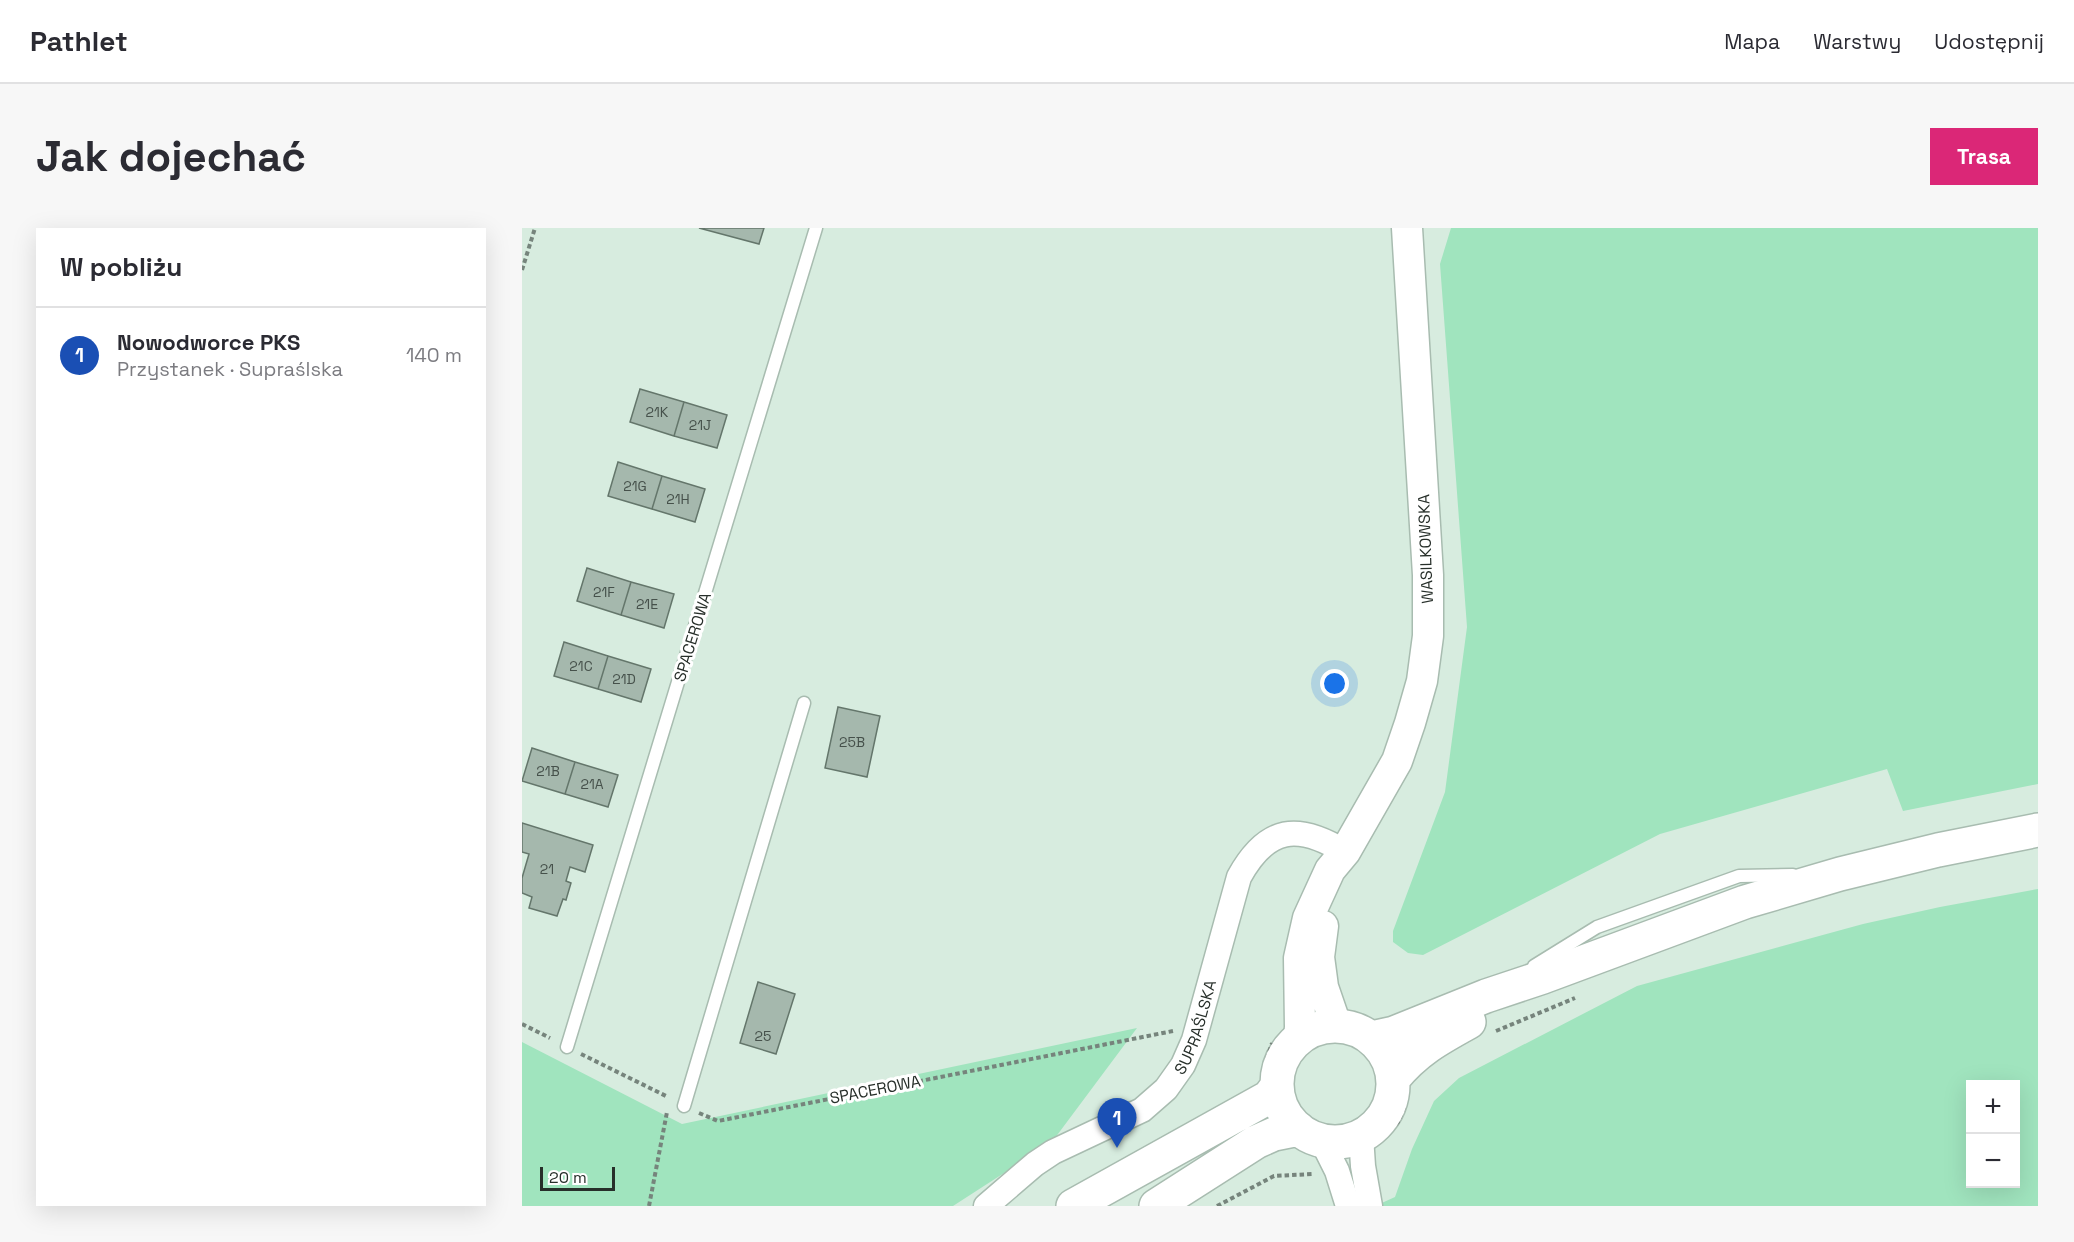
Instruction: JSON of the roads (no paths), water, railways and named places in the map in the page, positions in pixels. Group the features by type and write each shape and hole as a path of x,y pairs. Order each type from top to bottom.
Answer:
{"main road":[{"path":"1371,1038 1394,1033 1745,902 1840,874 1938,850 2038,830"},
{"path":"1156,1206 1256,1142 1274,1134 1311,1135 1342,1142 1362,1151 1375,1126 1385,1114 1392,1097 1400,1090 1410,1059 1439,1038 1543,977"},
{"path":"1311,1135 1288,1118 1280,1103 1277,1086 1282,1058 1290,1045 1316,1029 1336,1025 1354,1029 1371,1038 1383,1050 1400,1090"},
{"path":"1073,1206 1269,1097 1277,1086"}],"street":[{"name":"WASILKOWSKA","path":"1299,1038 1299,958 1308,918 1330,870 1345,852 1397,760 1422,681 1428,636 1428,575 1407,228"},
{"name":"SUPRAŚLSKA","path":"986,1206 1035,1164 1053,1152 1142,1110 1166,1089 1183,1065 1197,1026 1239,877 1250,857 1268,841 1285,834 1305,834 1325,839 1345,852"},
{"name":"WASILKOWSKA","path":"1336,1025 1323,987 1319,957 1324,921 1332,896 1343,876 1345,852"},
{"path":"1311,1135 1337,1172 1348,1206"},
{"path":"1362,1151 1370,1206"}],"lane":[{"name":"SPACEROWA","path":"567,1047 816,228"},
{"path":"684,1106 804,704"},
{"path":"1509,989 1528,969 1597,927 1738,876 1840,874"}],"place":[{"name":"Nowodworce PKS","path":"1117,1148"}]}
